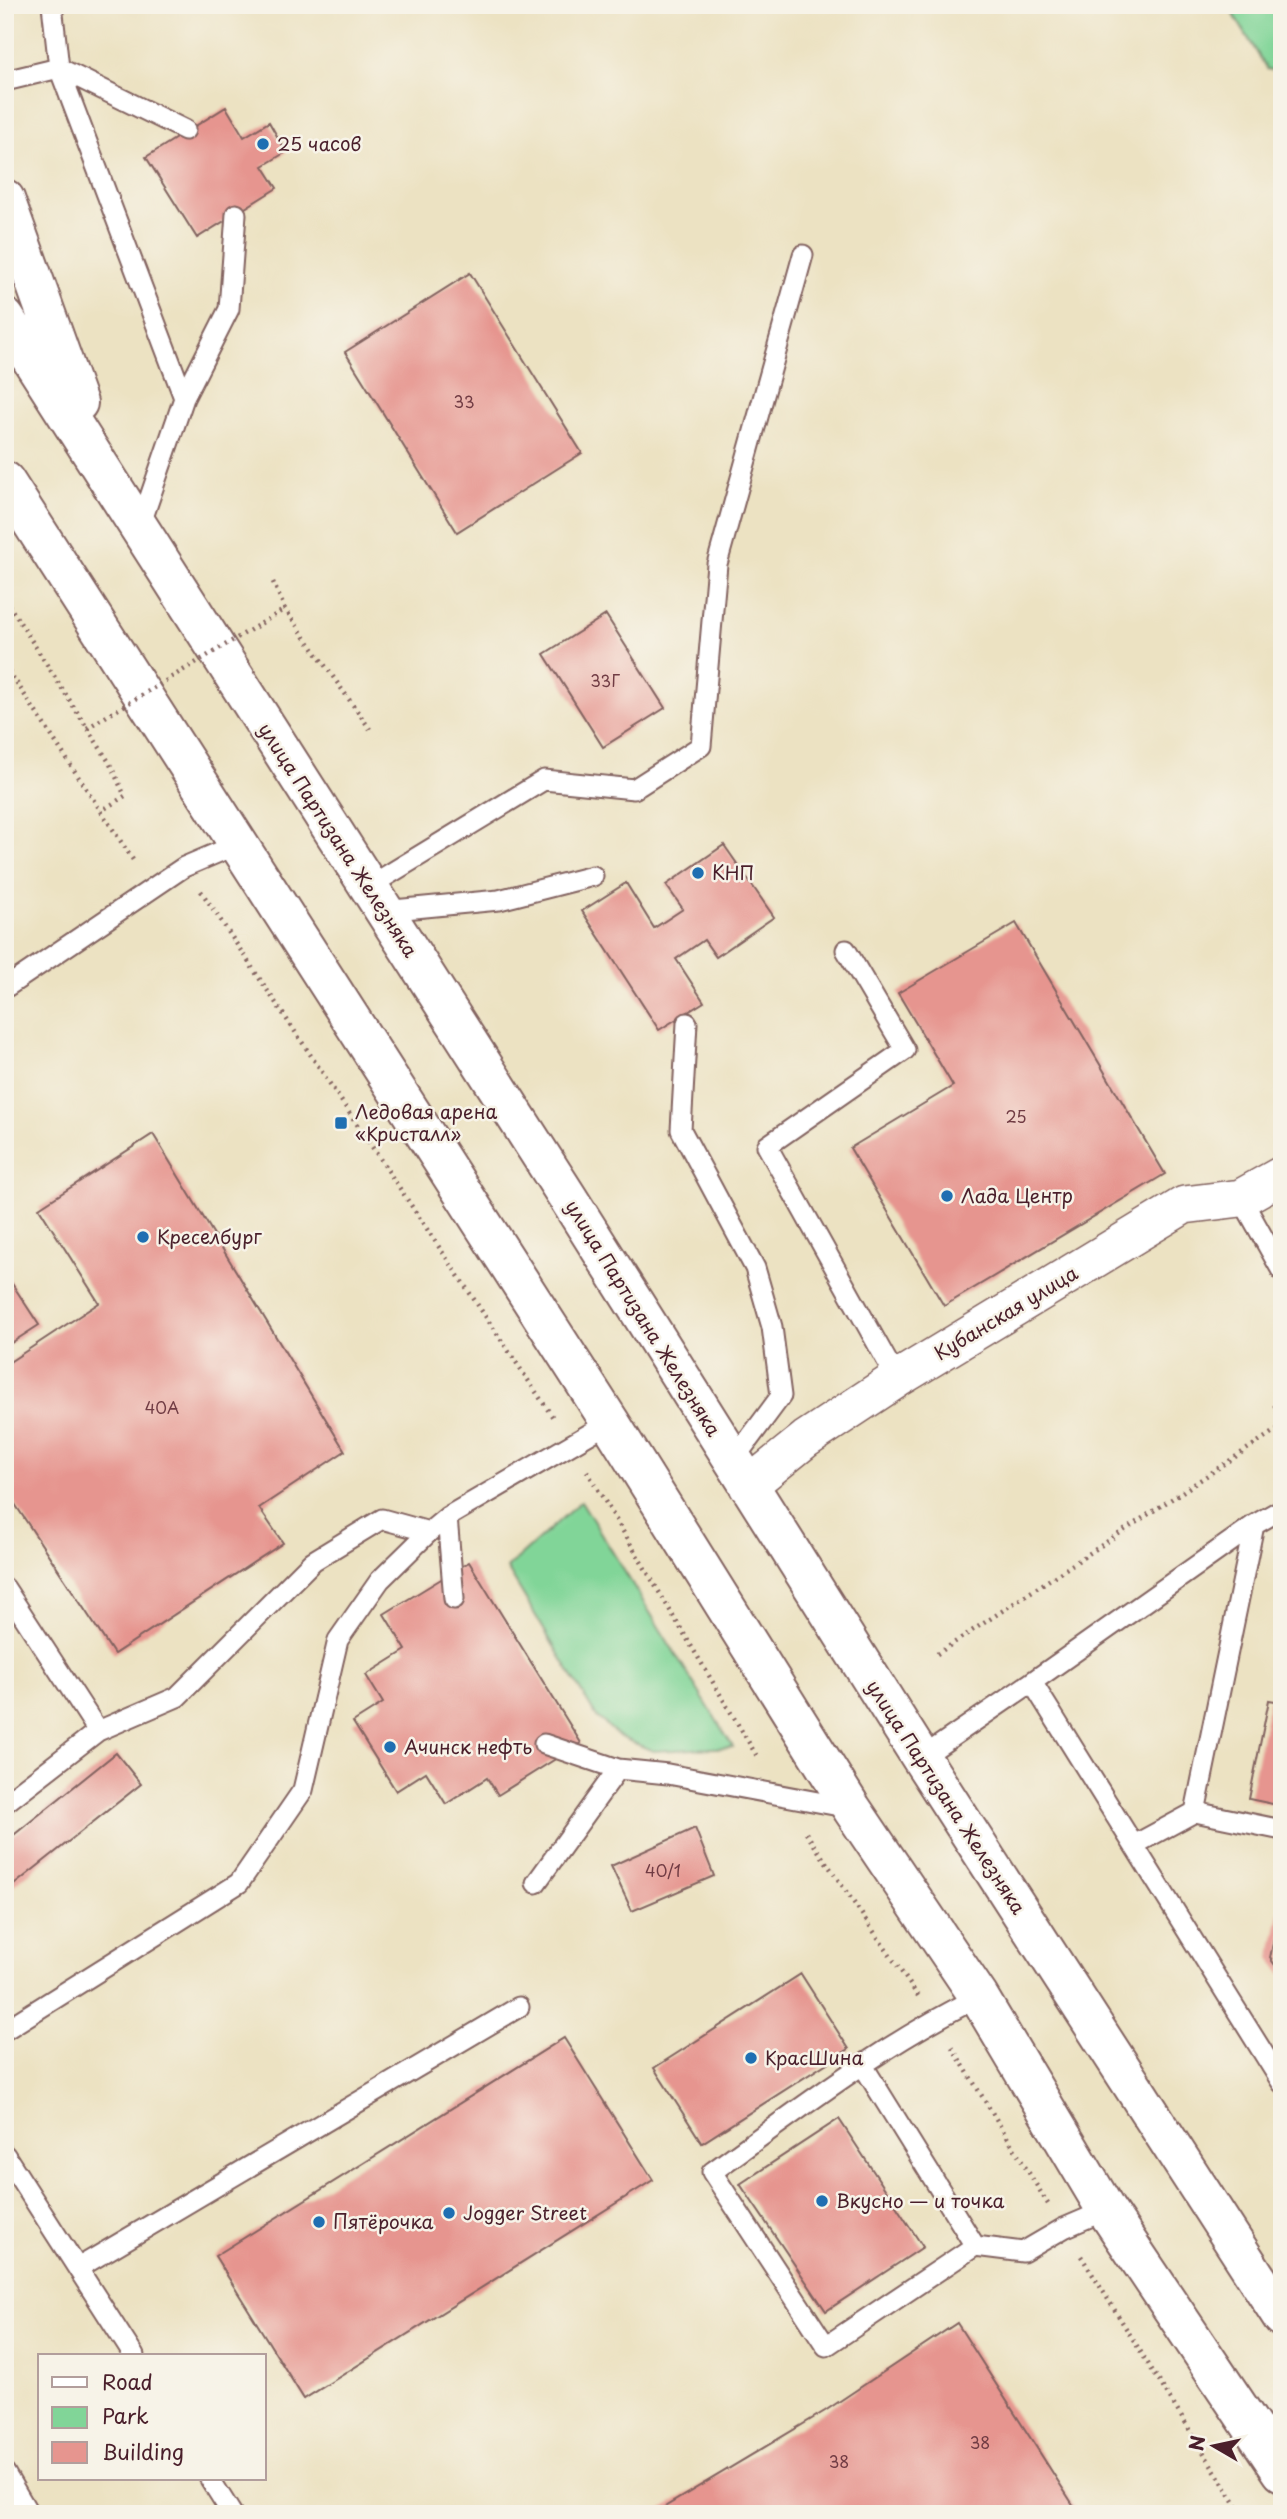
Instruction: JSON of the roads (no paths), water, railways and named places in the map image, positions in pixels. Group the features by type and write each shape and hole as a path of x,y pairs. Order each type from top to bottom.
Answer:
{"main road":[{"path":"5,199 100,464"},
{"name":"улица Партизана Железняка","path":"5,318 100,464 138,530 568,1198 921,1758 1282,2317"},
{"path":"5,481 610,1422 852,1809 979,1997 1106,2210 1282,2472"}],"street":[{"name":"Кубанская улица","path":"740,1474 806,1439 897,1379 1184,1205 1241,1198 1282,1175"}],"lane":[{"path":"52,5 59,68 184,398"},
{"path":"5,81 59,68 185,130"},
{"path":"138,530 184,398 229,309 236,214"},
{"path":"375,899 544,780 634,789 701,746 717,564 803,255"},
{"path":"5,989 184,867 238,844"},
{"path":"375,899 499,900 593,876"},
{"path":"845,950 905,1050 767,1146 897,1379"},
{"path":"687,1023 681,1130 755,1268 772,1326 780,1396 740,1474"},
{"path":"1241,1198 1274,1241 1282,1271"},
{"path":"5,2030 239,1883 303,1790 338,1640 380,1580 446,1517 572,1447 610,1422"},
{"path":"921,1758 1254,1525 1282,1509"},
{"path":"446,1517 454,1598"},
{"path":"5,1803 98,1731 177,1698 313,1561 382,1519 429,1532"},
{"path":"1195,1812 1254,1525"},
{"path":"5,1588 98,1731"},
{"path":"1032,1682 1282,2083"},
{"path":"544,1744 618,1769 668,1774 782,1798 852,1809"},
{"path":"536,1883 618,1769"},
{"path":"1134,1845 1195,1812 1282,1830"},
{"path":"979,1997 934,2019 862,2064 712,2172 826,2346 975,2246 1023,2252 1064,2228 1106,2210"},
{"path":"78,2268 519,2007"},
{"path":"862,2064 975,2246"},
{"path":"5,2155 133,2354"},
{"path":"5,2473 29,2514"},
{"path":"211,2480 232,2514"}],"place":[{"name":"25 часов","path":"263,144"},
{"name":"КНП","path":"698,873"},
{"name":"Ледовая арена «Кристалл»","path":"341,1123"},
{"name":"Лада Центр","path":"947,1196"},
{"name":"Креселбург","path":"143,1237"},
{"name":"Ачинск нефть","path":"390,1747"},
{"name":"КрасШина","path":"751,2058"},
{"name":"Вкусно — и точка","path":"822,2201"},
{"name":"Jogger Street","path":"449,2213"},
{"name":"Пятёрочка","path":"319,2222"}]}
